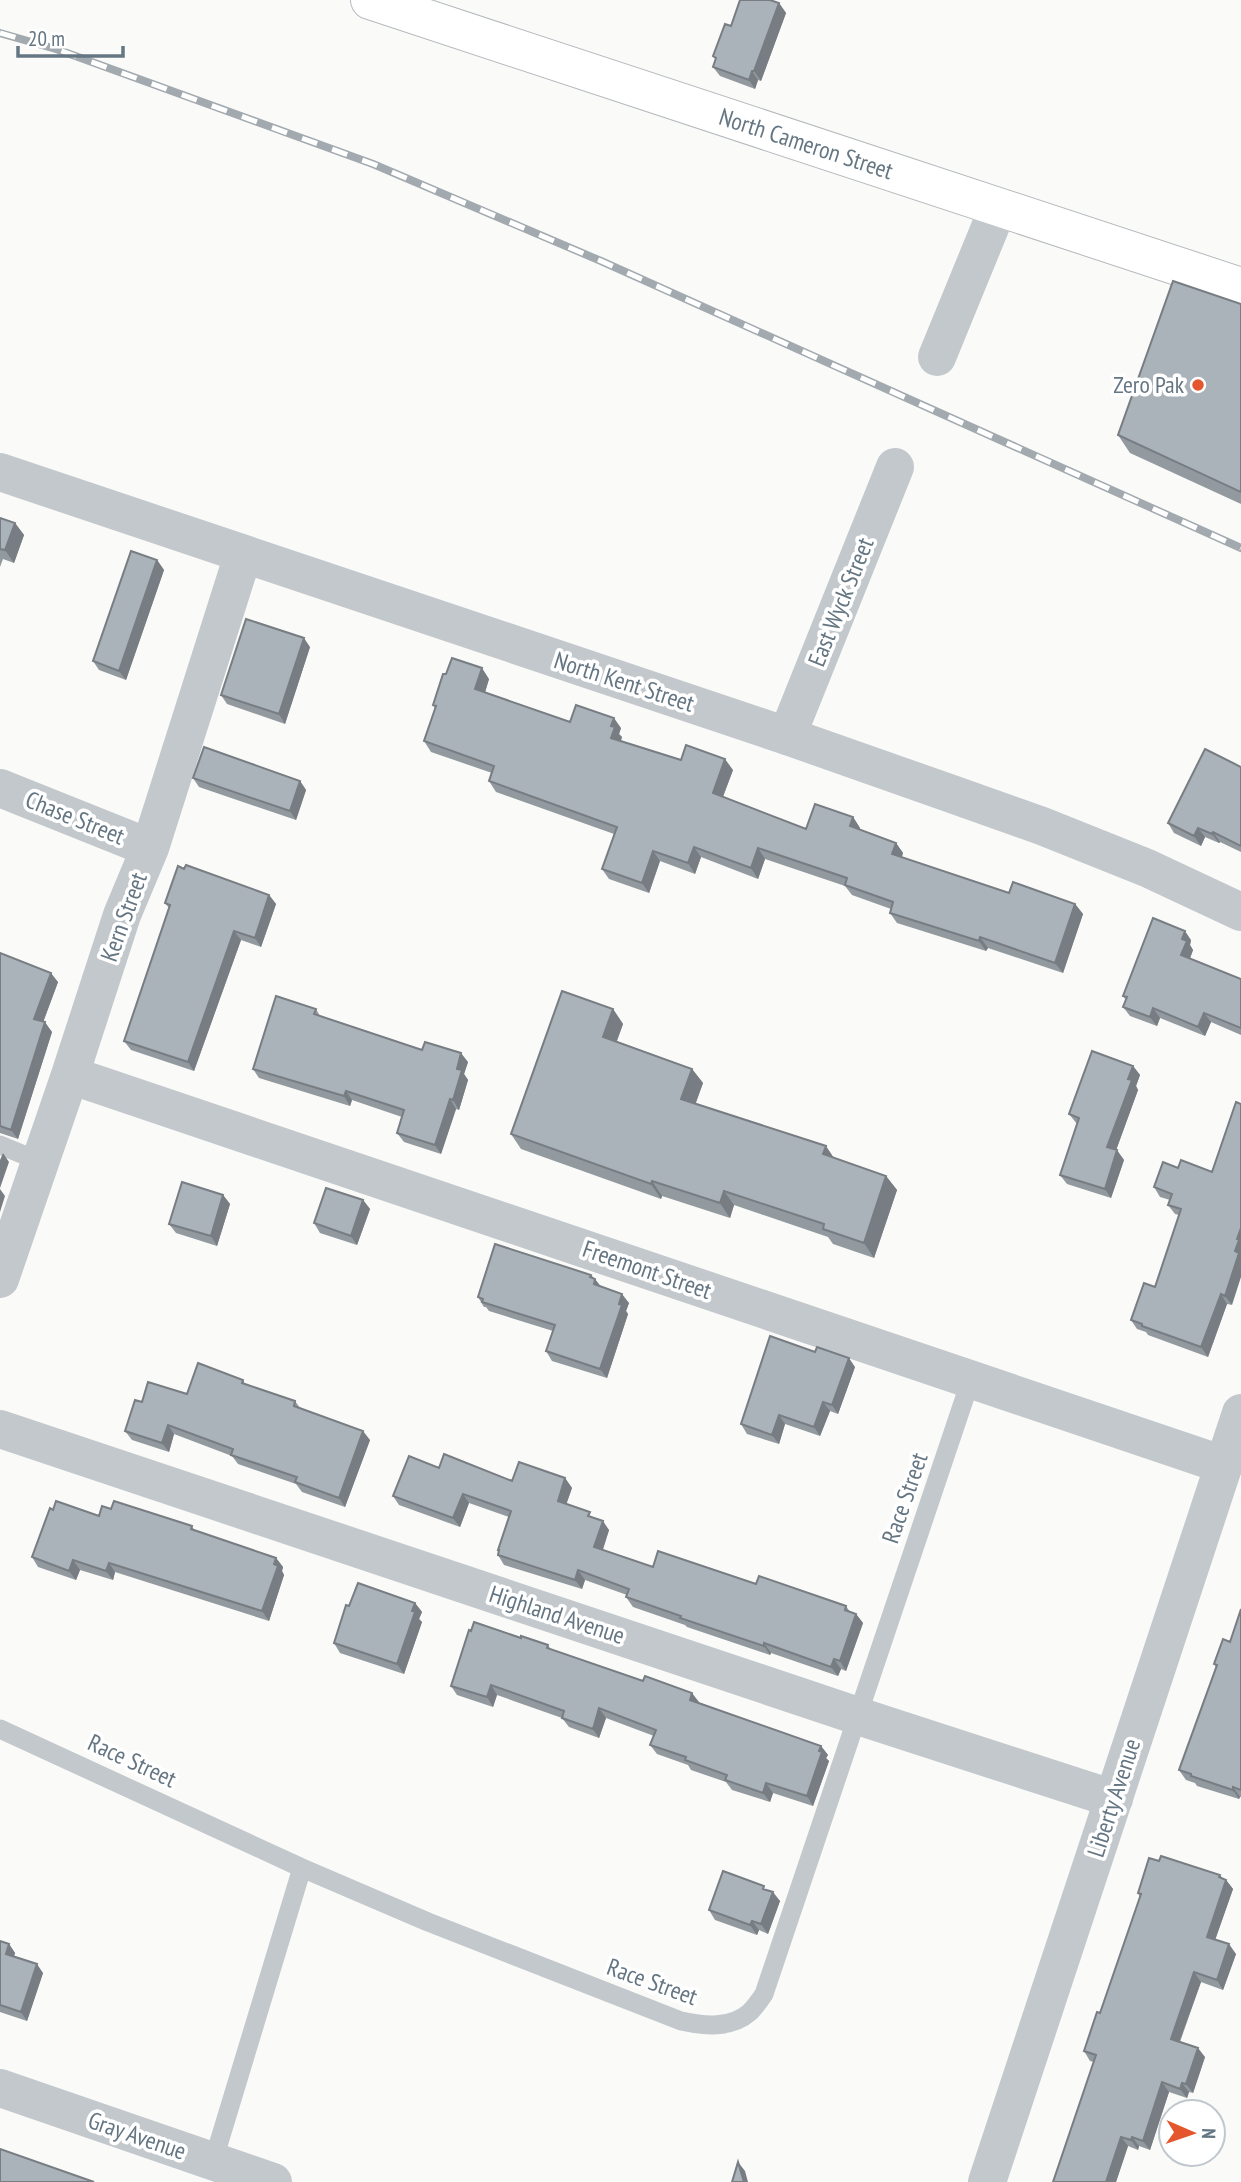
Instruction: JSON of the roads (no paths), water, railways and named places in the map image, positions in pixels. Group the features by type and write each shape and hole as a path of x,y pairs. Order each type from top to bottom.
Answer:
{"main road":[{"name":"North Cameron Street","path":"370,0 417,8 998,208 1241,287"}],"street":[{"path":"937,357 998,208"},
{"name":"East Wyck Street","path":"787,736 895,467"},
{"name":"North Kent Street","path":"0,472 787,736 1042,826 1147,867 1241,912"},
{"name":"Kern Street","path":"0,1279 122,915 150,848 243,555"},
{"name":"Chase Street","path":"0,788 150,848"},
{"name":"Freemont Street","path":"70,1075 1224,1465"},
{"name":"Liberty Avenue","path":"987,2182 1241,1413"},
{"name":"Highland Avenue","path":"0,1429 1114,1799"},
{"name":"Gray Avenue","path":"0,2088 273,2182"}],"lane":[{"path":"0,1145 41,1162"},
{"name":"Race Street","path":"0,1729 302,1868 428,1922 681,2021 702,2025 729,2023 750,2012 764,1994 971,1379"},
{"path":"214,2162 302,1868"}],"railway":[{"path":"0,33 56,49 373,164 601,261 1241,548"}],"place":[{"name":"Zero Pak","path":"1198,385"}]}
